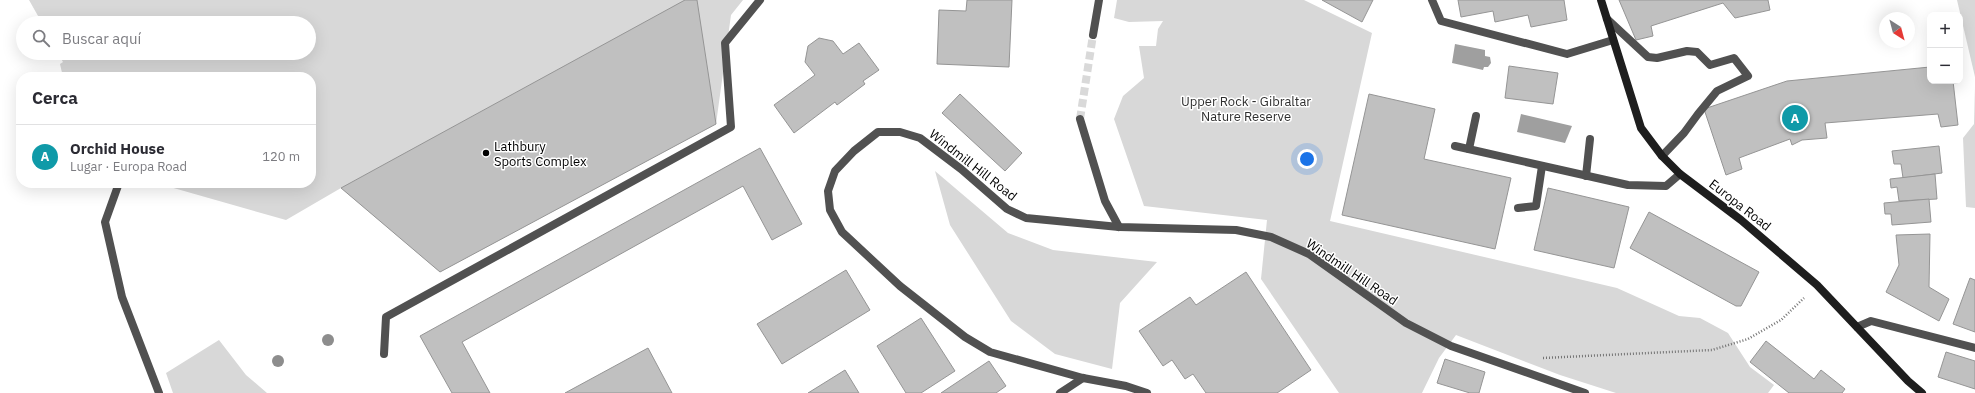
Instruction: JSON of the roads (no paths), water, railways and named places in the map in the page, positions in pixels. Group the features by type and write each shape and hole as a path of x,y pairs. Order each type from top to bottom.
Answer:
{"main road":[{"name":"Europa Road","path":"1601,0 1642,128 1662,156 1680,174 1741,220 1818,285 1908,381 1922,393"}],"street":[{"path":"384,354 386,318 731,127 725,43 760,0"},
{"path":"1093,35 1100,0"},
{"path":"1432,0 1441,21 1567,54 1613,40"},
{"path":"1607,20 1648,57 1657,58 1687,51 1697,52 1710,65 1734,58 1748,76 1717,91 1684,133 1662,156"},
{"path":"1469,149 1476,116"},
{"path":"1080,119 1105,201 1119,227"},
{"name":"Windmill Hill Road","path":"1147,393 1126,386 1083,378 990,352 965,337 900,286 842,232 830,210 828,191 835,171 854,151 878,132 900,132 920,138 960,169 1007,209 1026,218 1119,227 1236,230 1271,237 1309,254 1406,323 1452,346 1585,393"},
{"path":"1586,176 1590,139"},
{"path":"1455,146 1628,185 1659,187 1671,183 1680,174"},
{"path":"1518,208 1536,206 1542,166"},
{"path":"117,188 106,222 122,297 160,393"},
{"path":"1857,327 1871,321 1975,348"},
{"path":"1060,393 1083,378"}],"tunnel":[{"path":"1080,119 1093,35"}],"place":[{"name":"Orchid House","path":"1795,118"},
{"name":"Lathbury Sports Complex","path":"486,153"}],"park label":[{"name":"Upper Rock - Gibraltar Nature Reserve","path":"1246,108"}]}
